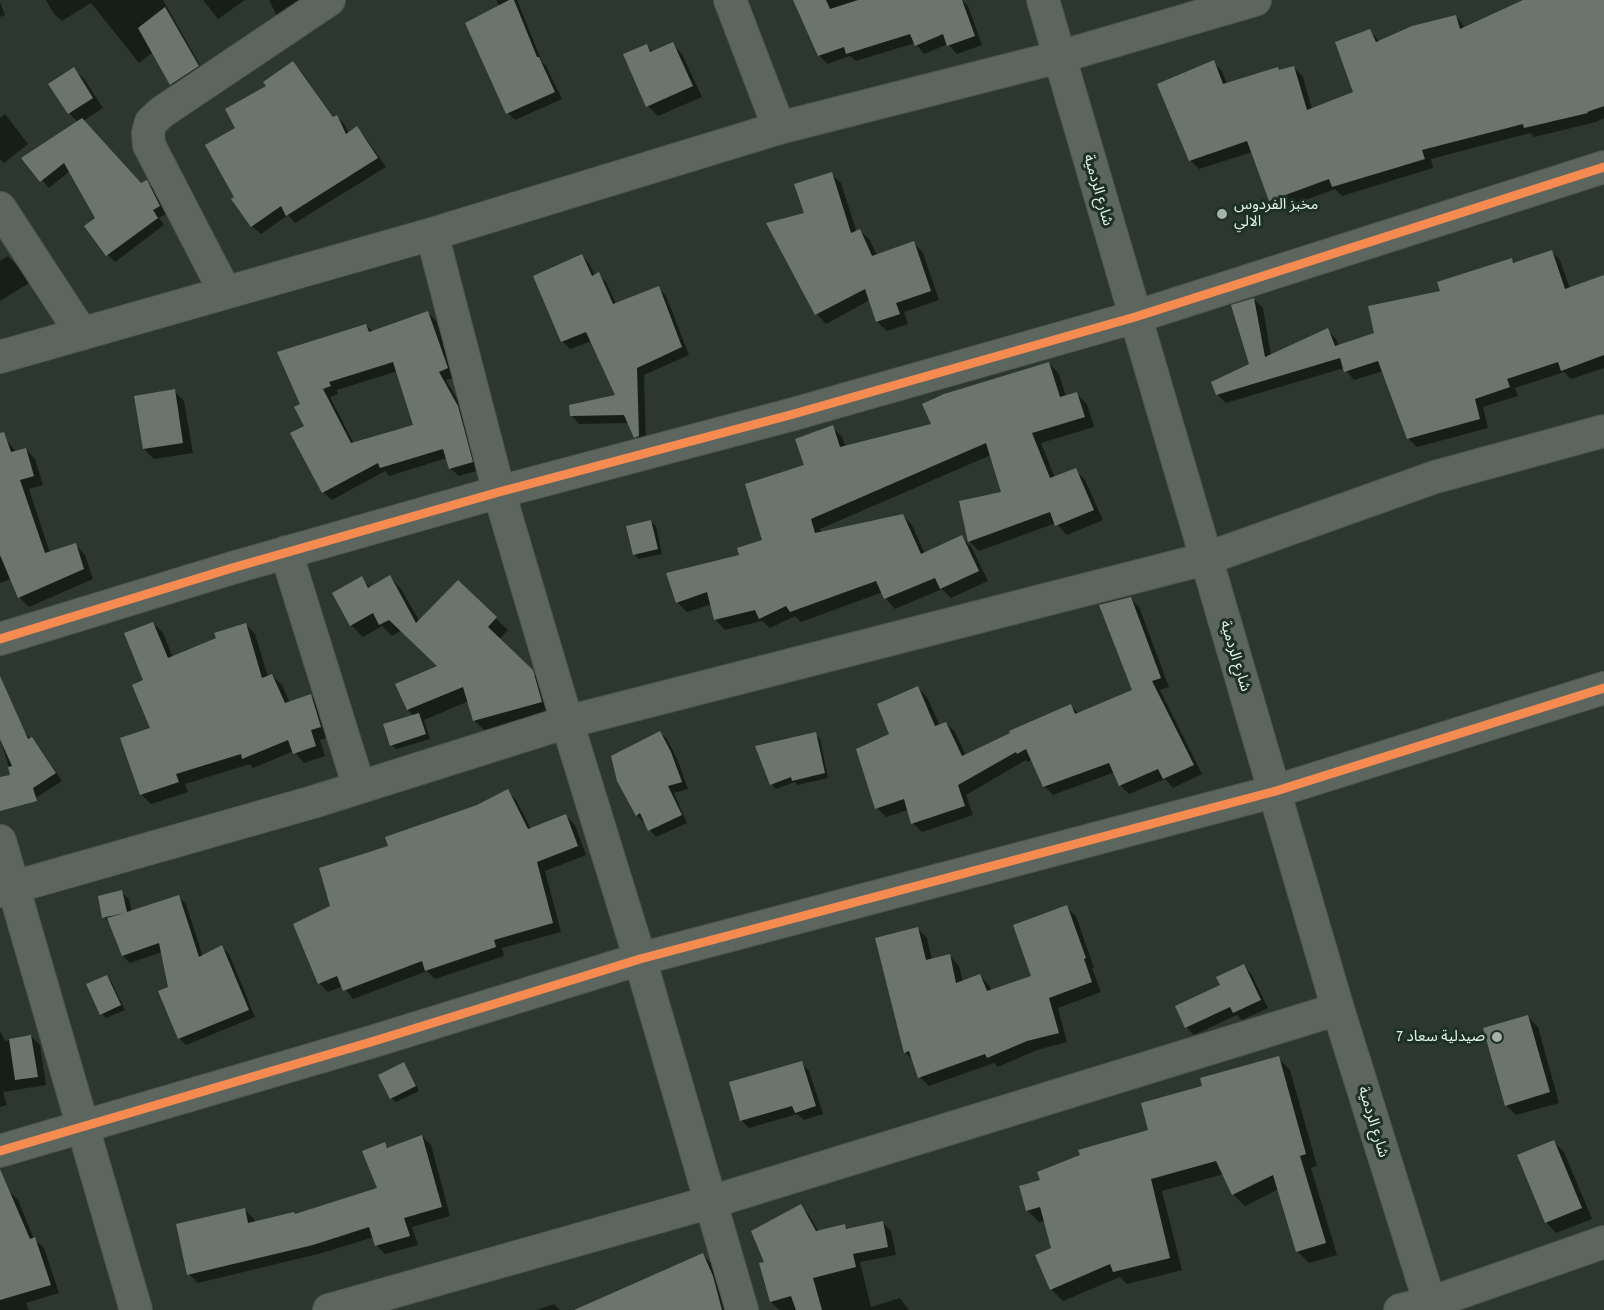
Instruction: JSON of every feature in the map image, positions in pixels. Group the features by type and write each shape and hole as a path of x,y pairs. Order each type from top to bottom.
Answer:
{"street":[{"path":"225,292 149,145 148,133 151,122 162,112 329,0"},
{"path":"730,0 779,128"},
{"name":"شارع الردمية","path":"1043,0 1205,559 1276,791 1420,1308"},
{"path":"0,357 432,234 779,128 1059,57 1255,0"},
{"path":"0,639 286,552 499,492 789,415 1135,317 1604,167"},
{"path":"0,208 82,334"},
{"path":"432,234 499,492 640,959 742,1310"},
{"path":"7,889 359,787 567,722 1205,559 1436,477 1604,431"},
{"path":"286,552 359,787"},
{"path":"0,1151 371,1042 640,959 1276,791 1604,688"},
{"path":"0,841 7,889 84,1127 136,1310"},
{"path":"329,1310 711,1202 1338,1009"},
{"path":"1420,1308 1604,1242"}],"building":[{"path":"509,0 514,0 537,57 555,92 506,114 465,23"},
{"path":"793,0 826,0 830,9 858,0 962,0 975,36 947,46 943,34 915,46 910,34 846,54 844,47 818,56"},
{"path":"1523,0 1604,0 1604,106 1588,113 1524,128 1523,124 1422,150 1425,159 1332,187 1329,179 1269,201 1247,141 1189,161 1157,84 1214,60 1223,84 1278,67 1279,70 1294,66 1307,110 1353,92 1335,42 1370,29 1376,42 1412,26 1456,15 1460,29"},
{"path":"165,7 199,66 170,85 138,28"},
{"path":"673,42 693,86 646,107 623,54 647,44 650,52"},
{"path":"293,61 333,117 337,115 346,134 357,126 378,158 286,216 281,206 251,227 231,199 234,197 205,145 235,128 225,109 266,86 263,82"},
{"path":"74,67 93,98 68,114 48,84"},
{"path":"82,118 141,183 147,180 160,206 153,210 158,218 106,256 84,226 95,218 64,163 40,182 21,158"},
{"path":"832,172 851,233 860,229 872,256 914,241 931,291 896,303 900,314 876,322 865,289 815,315 766,223 804,213 794,184"},
{"path":"1552,250 1565,289 1604,275 1604,355 1561,371 1558,362 1507,379 1510,387 1475,399 1480,419 1407,439 1378,361 1344,372 1340,358 1216,395 1211,382 1249,364 1231,305 1254,298 1265,357 1328,328 1335,346 1374,333 1368,306 1440,291 1437,282 1512,258 1513,263"},
{"path":"582,254 592,276 599,272 613,304 659,286 682,347 637,368 639,436 634,438 624,415 570,416 569,405 615,395 586,332 561,342 533,276"},
{"path":"428,311 448,368 439,372 458,406 473,462 449,469 443,449 380,468 378,463 322,493 290,433 304,426 294,407 300,404 277,352 366,324 369,332","holes":["393,362 413,425 351,443 323,389 331,386 329,382"]},
{"path":"1049,362 1060,397 1077,392 1085,417 1032,433 1050,478 1076,468 1094,510 1055,526 1050,512 968,542 959,501 1001,492 986,443 811,519 815,533 903,514 921,554 962,535 979,571 940,589 935,578 884,599 876,581 790,612 786,606 759,619 755,610 714,620 707,592 676,603 666,573 739,555 737,548 762,540 745,484 804,465 795,439 833,425 840,447 931,424 922,404 944,394"},
{"path":"175,389 183,443 143,449 134,396"},
{"path":"4,432 11,452 26,448 34,476 20,480 45,553 76,543 84,569 18,598 0,555 0,433"},
{"path":"651,520 658,549 633,555 626,526"},
{"path":"390,575 416,623 458,580 497,617 488,627 533,670 542,702 473,721 463,687 407,710 395,684 437,666 389,620 379,625 373,613 350,626 332,593 362,576 368,588"},
{"path":"1131,597 1161,678 1152,681 1194,765 1163,779 1158,769 1119,786 1109,763 1043,787 1026,749 1017,754 1016,752 958,785 965,806 911,824 904,799 875,809 856,749 889,734 877,704 918,686 935,726 946,722 962,756 1010,733 1009,731 1071,704 1075,714 1132,690 1099,605"},
{"path":"153,622 168,658 216,638 214,633 246,623 262,678 272,674 285,703 311,694 321,727 311,730 316,746 293,754 288,740 242,759 241,754 176,774 179,782 140,795 120,738 150,728 132,685 143,680 124,633"},
{"path":"0,676 28,739 32,737 56,773 33,788 37,801 0,811 0,777 10,775 8,767 12,766 0,739"},
{"path":"419,713 426,734 390,746 383,724"},
{"path":"660,731 682,782 668,786 682,815 648,831 640,813 636,816 617,781 611,756"},
{"path":"816,732 825,773 792,781 791,777 770,785 755,746"},
{"path":"508,789 528,829 566,814 578,846 537,862 553,923 494,940 496,947 425,971 422,961 343,991 337,976 318,984 293,924 330,906 319,868 388,846 385,837 477,805"},
{"path":"122,890 127,912 179,895 199,957 222,945 249,1010 178,1039 158,991 168,987 159,943 122,956 107,918 124,913 102,918 98,896"},
{"path":"1067,905 1092,982 1049,998 1059,1033 1027,1041 987,1058 985,1054 918,1078 909,1051 904,1053 875,938 918,927 926,960 950,954 956,983 980,974 987,991 1031,976 1013,925"},
{"path":"1244,964 1261,1000 1233,1013 1230,1007 1185,1028 1175,1006 1220,985 1216,977"},
{"path":"107,975 121,1005 100,1015 86,984"},
{"path":"1528,1015 1550,1092 1505,1106 1483,1028"},
{"path":"31,1035 38,1077 15,1080 9,1039"},
{"path":"1279,1056 1306,1154 1300,1156 1326,1243 1296,1252 1273,1175 1232,1195 1216,1161 1151,1179 1170,1258 1113,1272 1110,1264 1050,1290 1035,1255 1051,1248 1040,1207 1026,1211 1019,1186 1040,1180 1037,1172 1080,1155 1078,1150 1148,1130 1141,1103 1202,1086 1200,1078"},
{"path":"802,1061 816,1106 795,1113 792,1106 740,1121 729,1082"},
{"path":"404,1062 416,1086 390,1099 378,1075"},
{"path":"422,1135 442,1207 404,1218 410,1236 375,1246 369,1227 313,1245 187,1275 176,1224 245,1208 248,1223 294,1212 295,1214 377,1188 362,1151 385,1142 387,1148"},
{"path":"1554,1140 1582,1208 1545,1223 1517,1155"},
{"path":"0,1169 30,1239 35,1237 51,1285 0,1300"},
{"path":"801,1204 816,1231 845,1224 846,1229 883,1221 888,1247 853,1254 856,1267 813,1278 822,1310 796,1310 791,1296 770,1302 759,1263 764,1262 751,1231"},
{"path":"703,1253 713,1276 722,1310 574,1310"}],"cycle path":[{"path":"0,639 232,568 499,492 790,415 1135,317 1604,167"},
{"path":"0,1151 371,1042 640,959 1276,791 1604,688"}],"place":[{"name":"مخبز الفردوس الالي","path":"1222,214"},
{"name":"صيدلية سعاد 7","path":"1497,1037"}]}
